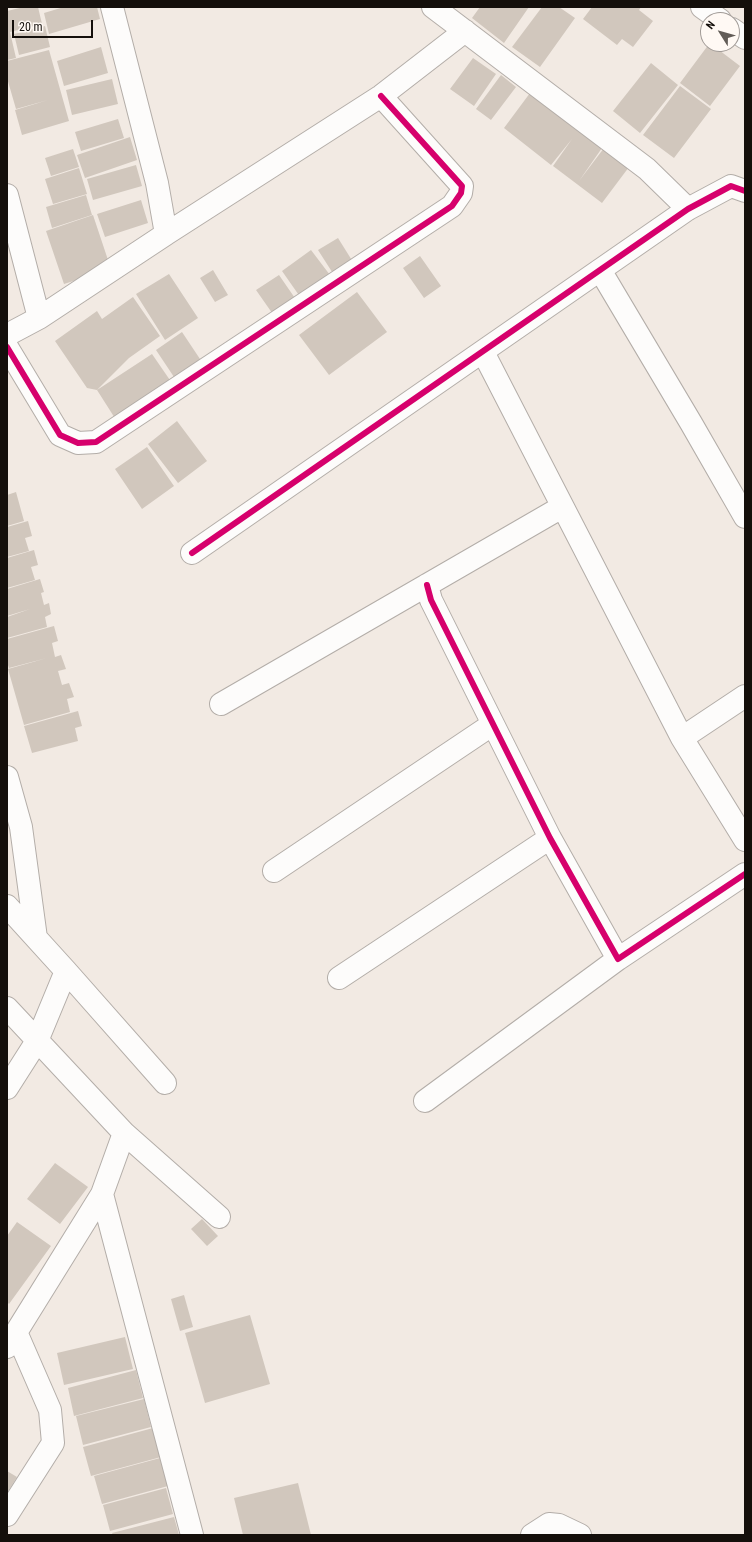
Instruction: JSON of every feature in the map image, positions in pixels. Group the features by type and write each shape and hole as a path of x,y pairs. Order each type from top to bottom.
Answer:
{"street":[{"path":"112,7 157,183 166,234"},
{"path":"433,7 647,169 688,209"},
{"path":"7,335 39,318 166,234 381,96 465,31"},
{"path":"7,347 60,435 78,443 96,442 452,206 461,193 462,186 381,96"},
{"path":"192,552 688,209 731,186 745,191"},
{"path":"7,195 39,318"},
{"path":"600,270 745,517"},
{"path":"483,352 682,738 745,840"},
{"path":"221,704 562,507"},
{"path":"427,585 431,600 550,838 618,959"},
{"path":"682,738 745,696"},
{"path":"274,871 493,724"},
{"path":"7,777 21,827 36,938"},
{"path":"339,978 550,838"},
{"path":"425,1101 618,959 745,874"},
{"path":"7,906 165,1083"},
{"path":"7,1088 37,1041 66,971"},
{"path":"7,1008 124,1133 219,1217"},
{"path":"7,1515 53,1443 50,1410 11,1340 102,1194 124,1133"},
{"path":"102,1194 192,1535"},
{"path":"532,1535 548,1524 559,1525 580,1535"}],"building":[{"path":"24,7 38,7 42,24 10,32 16,58 7,60 7,11"},
{"path":"64,7 97,7 100,19 49,34 44,13"},
{"path":"480,7 529,7 504,43 472,18"},
{"path":"542,7 559,7 575,18 540,67 512,47"},
{"path":"592,7 641,7 639,10 653,21 633,47 622,39 617,45 583,19"},
{"path":"45,26 50,47 19,55 14,34"},
{"path":"101,47 108,73 64,86 57,61"},
{"path":"49,50 69,121 22,135 15,110 48,100 16,109 7,78 7,61"},
{"path":"703,52 722,52 740,66 710,106 680,83"},
{"path":"473,58 496,74 474,106 450,89"},
{"path":"651,63 678,85 640,133 613,111"},
{"path":"501,75 516,87 491,120 476,109"},
{"path":"112,79 118,104 72,115 66,90"},
{"path":"680,86 711,109 674,158 643,135"},
{"path":"530,93 602,148 579,181 604,148 629,167 602,203 553,166 572,139 551,165 504,128"},
{"path":"118,119 124,138 81,151 75,132"},
{"path":"130,137 137,160 85,178 77,155"},
{"path":"73,149 79,167 51,176 45,158"},
{"path":"136,165 142,186 93,200 87,179"},
{"path":"79,168 87,194 53,204 45,179"},
{"path":"86,195 92,215 52,228 46,207"},
{"path":"141,200 148,223 105,237 97,214"},
{"path":"93,215 111,269 64,284 46,231"},
{"path":"338,238 353,262 334,275 318,250"},
{"path":"311,250 333,279 303,301 282,271"},
{"path":"420,256 441,286 424,298 403,268"},
{"path":"213,270 228,295 215,302 200,278"},
{"path":"169,274 198,318 165,340 136,294"},
{"path":"279,275 299,304 277,320 256,290"},
{"path":"357,292 387,332 329,375 299,335"},
{"path":"133,297 160,336 129,358 97,390 87,388 55,341 97,311 102,319"},
{"path":"182,332 204,365 178,383 156,350"},
{"path":"152,354 174,386 118,423 97,390"},
{"path":"177,421 207,461 178,483 148,444"},
{"path":"147,447 174,486 142,509 115,469"},
{"path":"16,492 24,521 7,526 7,495"},
{"path":"28,521 32,536 25,538 29,551 7,557 7,527"},
{"path":"34,550 38,565 31,567 35,580 7,588 7,558"},
{"path":"40,579 44,592 41,593 44,605 49,603 51,614 45,617 47,627 7,638 7,617 30,609 7,616 7,589"},
{"path":"54,626 58,641 52,643 55,657 61,655 66,669 58,671 62,685 69,683 74,697 67,699 70,712 24,725 8,669 47,658 9,668 7,662 7,639"},
{"path":"78,711 82,726 75,728 78,741 32,753 24,726"},
{"path":"55,1163 88,1187 60,1224 27,1199"},
{"path":"202,1219 218,1236 207,1246 191,1229"},
{"path":"17,1222 51,1246 9,1304 7,1302 7,1236"},
{"path":"184,1295 193,1327 180,1331 171,1299"},
{"path":"250,1315 270,1384 205,1403 185,1333"},
{"path":"125,1337 133,1369 64,1385 57,1353"},
{"path":"136,1370 143,1398 74,1416 68,1388"},
{"path":"144,1399 151,1427 83,1445 76,1416"},
{"path":"153,1428 161,1457 91,1476 83,1447"},
{"path":"160,1458 168,1486 102,1504 94,1476"},
{"path":"7,1471 17,1477 7,1493"},
{"path":"298,1483 311,1535 243,1535 234,1498"},
{"path":"166,1488 173,1514 110,1531 103,1505"},
{"path":"174,1517 179,1535 113,1535 112,1533"}],"cycle path":[{"path":"7,347 60,435 78,443 96,442 452,206 461,193 462,186 381,96"},
{"path":"192,553 688,209 731,186 745,191"},
{"path":"427,585 431,600 550,838 618,959 745,874"}]}
